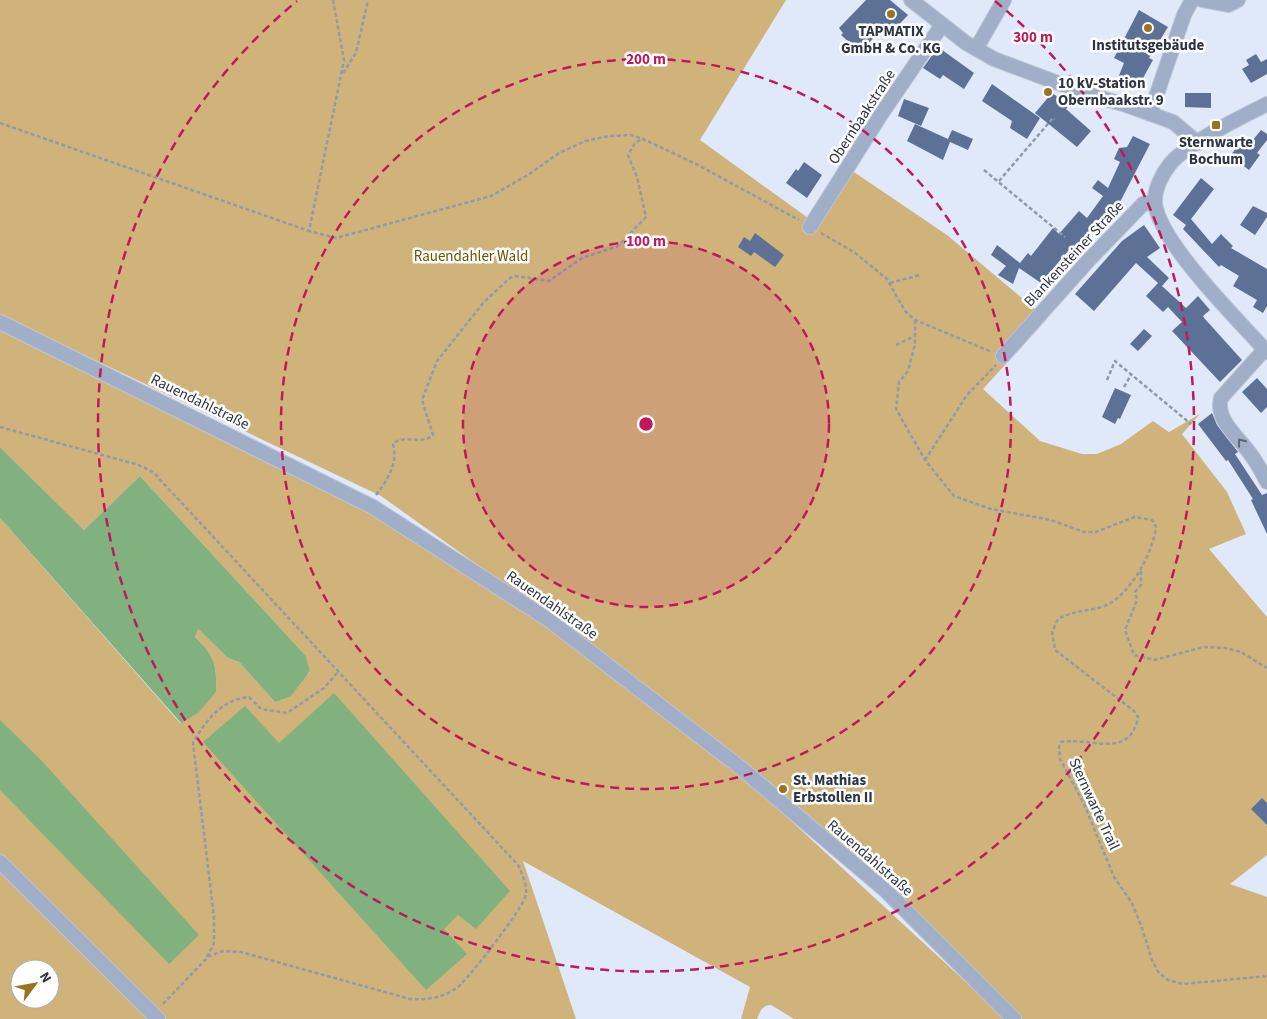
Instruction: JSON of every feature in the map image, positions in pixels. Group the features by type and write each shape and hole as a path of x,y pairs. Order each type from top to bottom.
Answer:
{"street":[{"path":"911,0 976,49 1061,85 1173,122 1198,143"},
{"path":"976,49 1004,0"},
{"path":"1150,114 1184,15 1192,0"},
{"path":"1202,0 1228,5 1238,0"},
{"name":"Obernbaakstraße","path":"810,227 880,116 942,25"},
{"path":"1267,104 1198,143 1170,164 1160,178 1155,202 1166,231 1192,268 1266,350 1221,398 1219,404 1224,420 1250,453 1267,482"},
{"name":"Blankensteiner Straße","path":"1003,356 1017,334 1143,204 1155,202"},
{"name":"Rauendahlstraße","path":"0,322 369,504 549,620 741,768 886,891 1014,1019"},
{"path":"0,862 155,1016"}],"path":[{"path":"309,231 344,60 333,0"},
{"path":"342,74 356,53 368,0"},
{"path":"999,181 1053,118 1055,119"},
{"path":"0,123 309,231 336,238 491,196 528,175 559,153 585,141 610,136 631,135 643,138 712,173 854,252 890,283 905,311 915,320 1003,356 967,396 926,460"},
{"path":"369,504 388,478 393,466 393,444 400,439 426,440 433,435 422,400 437,361 484,302 510,278 516,276 549,281 582,258 618,246 643,223 646,217 636,177 628,155 635,143 643,138"},
{"path":"984,170 1065,237"},
{"path":"890,283 920,275"},
{"name":"Sternwarte Trail","path":"915,320 915,336 908,371 899,382 896,409 926,460 954,496 991,509 1051,520 1084,532 1096,532 1134,516 1143,516 1152,520 1156,527 1155,538 1141,569 1125,590 1103,606 1069,613 1058,619 1053,628 1055,650 1138,717 1132,734 1119,742 1101,744 1076,741 1061,742 1059,748 1060,759 1084,804 1114,877 1132,903 1152,960 1159,973 1168,980 1183,984 1267,976"},
{"path":"896,345 915,336"},
{"path":"1107,380 1116,361 1191,424"},
{"path":"1124,387 1131,374"},
{"path":"0,427 139,465 153,472 518,865 523,877 527,896 514,919 458,987 428,1000 410,999 241,952 223,951 206,958"},
{"path":"1141,569 1141,585 1136,592 1137,600 1126,630 1134,655 1155,660 1203,647 1226,648 1242,652 1267,668"},
{"path":"155,1016 206,958 214,943 214,918 192,743 219,708 235,698 249,697 261,709 287,713 324,688 338,672"}],"green space":[{"name":"Rauendahler Wald","path":"0,0 786,0 700,140 815,223 851,170 947,235 1047,319 983,389 1040,441 1082,454 1097,454 1121,444 1153,421 1169,432 1200,414 1182,434 1227,492 1246,534 1209,549 1267,617 1267,855 1230,884 1267,897 1267,1019 1016,1019 891,891 794,804 550,617 381,496 0,315"},
{"path":"0,327 372,510 550,626 738,772 1006,1019 794,1019 768,1005 760,1011 757,1019 741,1019 750,987 523,861 576,1019 0,1019 0,518 180,723 216,692 215,668 211,656 195,637 197,628 228,658 239,662 275,702 310,672 306,656 140,476 84,530 0,447"}],"shaded area":[{"path":"0,447 84,530 140,476 306,656 310,671 291,696 275,702 239,662 228,658 198,629 195,637 211,656 215,668 216,692 198,713 181,723 0,518"},
{"path":"334,693 510,891 476,929 458,915 444,929 467,954 426,990 203,742 245,706 279,743"},
{"path":"0,720 41,760 199,935 169,964 0,790"}],"building":[{"path":"866,0 890,0 908,15 893,31 886,25 860,52 841,35 843,33 839,28"},
{"path":"1139,10 1168,27 1149,58 1153,60 1137,89 1118,78 1124,63 1114,58"},
{"path":"938,47 974,73 964,89 943,75 940,79 923,68"},
{"path":"1256,54 1261,62 1267,59 1267,74 1251,83 1242,69 1249,65 1246,60"},
{"path":"992,84 1040,118 1027,139 1010,128 1012,121 982,101"},
{"path":"1052,93 1069,105 1066,109 1091,131 1077,147 1035,113"},
{"path":"1185,93 1211,93 1211,108 1185,107"},
{"path":"904,99 929,108 921,126 898,116"},
{"path":"915,124 948,139 952,130 973,139 968,150 950,142 943,160 907,141"},
{"path":"1261,130 1267,134 1267,140 1257,153 1260,155 1249,170 1230,156 1242,141 1248,146"},
{"path":"1133,136 1150,144 1120,202 1124,211 1112,208 1078,249 1073,245 1041,283 1019,268 1013,284 998,275 1006,266 991,255 997,245 1020,263 1028,253 1031,256 1053,228 1059,234 1079,211 1087,218 1103,196 1092,188 1098,180 1108,188 1120,162 1114,159 1119,148 1127,147"},
{"path":"804,162 822,175 807,198 786,183 796,169 798,171"},
{"path":"1201,178 1214,189 1191,219 1212,244 1221,234 1233,246 1231,248 1267,269 1267,306 1263,313 1253,307 1257,300 1233,286 1239,276 1221,265 1219,267 1183,229 1186,225 1173,215"},
{"path":"1253,206 1267,213 1267,217 1255,235 1240,225"},
{"path":"1144,225 1160,248 1147,257 1169,278 1162,286 1186,308 1198,296 1210,310 1203,316 1205,319 1242,360 1220,382 1172,331 1182,322 1168,307 1163,312 1146,296 1158,283 1136,263 1094,311 1075,294 1122,241"},
{"path":"755,233 784,255 775,267 754,252 751,256 738,247 744,237 750,241"},
{"path":"1144,329 1152,336 1138,351 1130,344"},
{"path":"1257,378 1267,389 1267,407 1261,413 1242,392"},
{"path":"1115,388 1131,395 1120,419 1118,418 1115,424 1102,417"},
{"path":"1212,413 1217,425 1238,452 1235,454 1262,495 1267,493 1267,534 1251,500 1253,499 1228,460 1226,461 1198,424"},
{"path":"1262,798 1267,803 1267,825 1251,809"}],"place":[{"name":"TAPMATIX GmbH & Co. KG","path":"891,14"},
{"name":"Institutsgebäude","path":"1148,28"},
{"name":"10 kV-Station Obernbaakstr. 9","path":"1048,92"},
{"name":"Sternwarte Bochum","path":"1216,125"},
{"name":"St. Mathias Erbstollen II","path":"783,789"}]}
